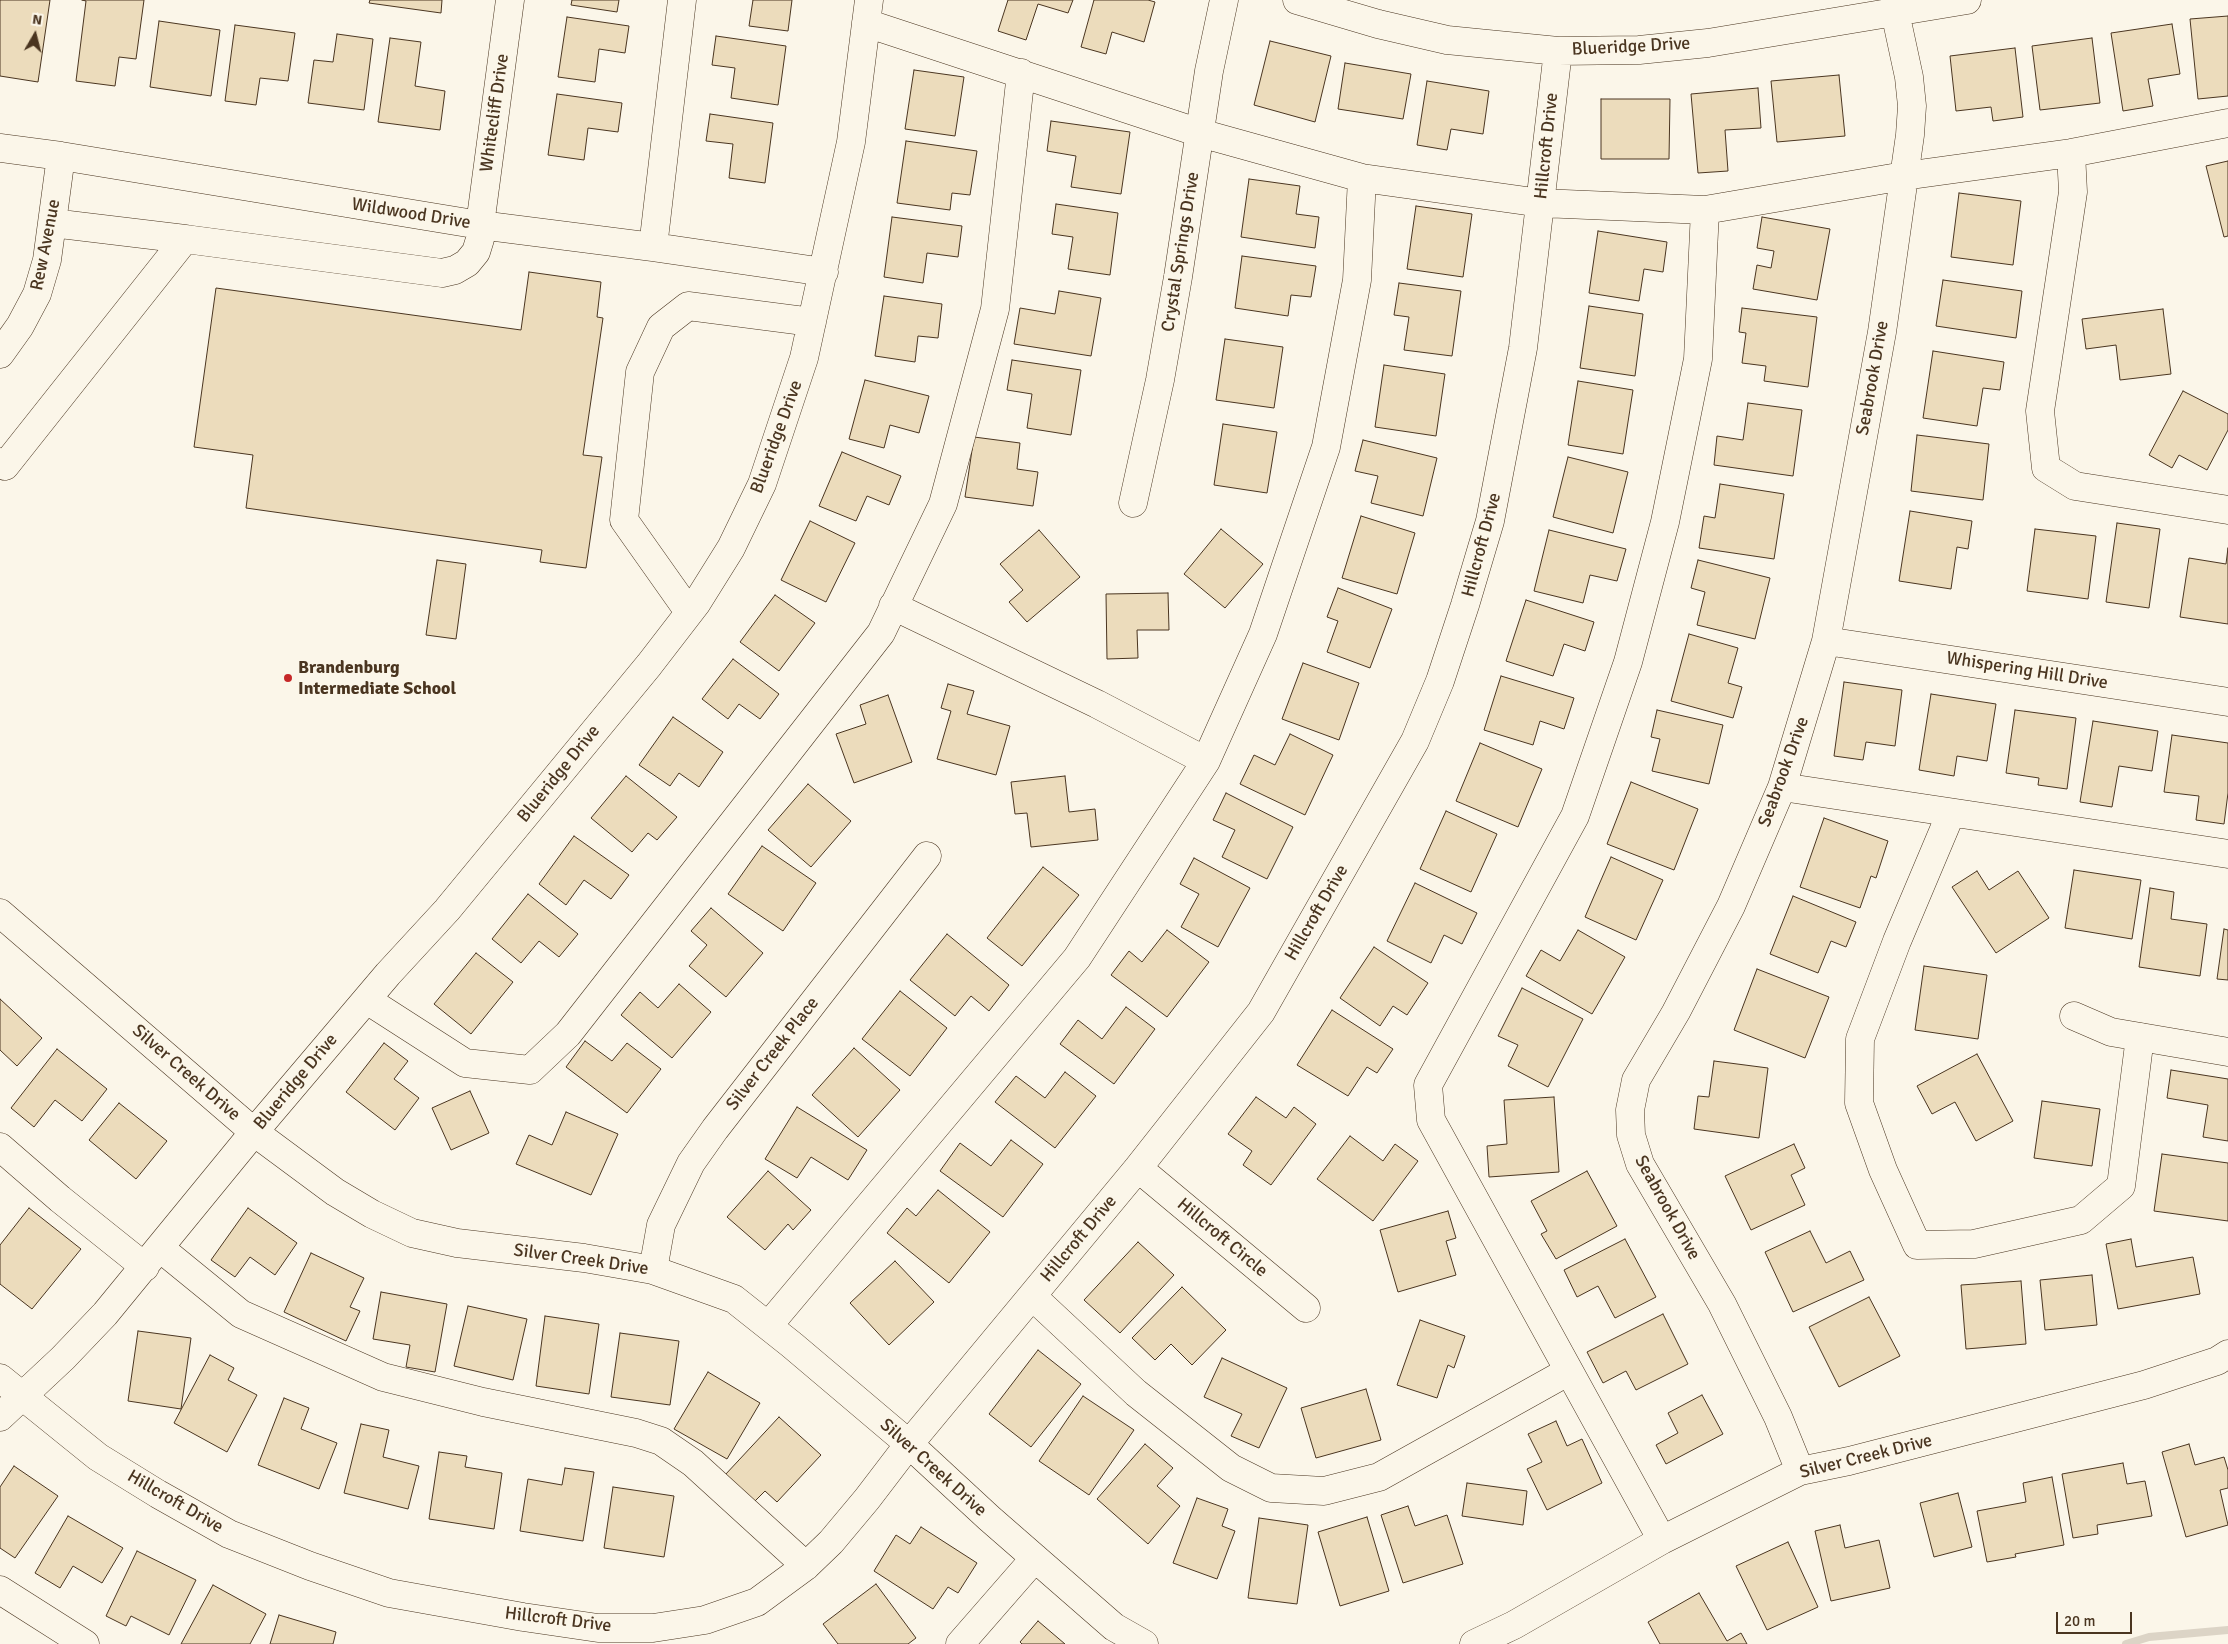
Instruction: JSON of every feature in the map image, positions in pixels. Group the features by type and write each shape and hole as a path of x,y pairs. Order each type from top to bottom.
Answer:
{"street":[{"name":"Whitecliff Drive","path":"52,223 442,273 455,270 467,263 476,252 480,239 480,225 510,0"},
{"path":"653,247 682,0"},
{"name":"Crystal Springs Drive","path":"1133,503 1160,380 1209,72 1224,0"},
{"name":"Blueridge Drive","path":"1296,0 1378,24 1447,40 1558,51 1639,50 1708,43 1967,0"},
{"path":"868,11 1021,74 1200,133 1362,178 1541,203 1705,210 1904,176 2071,153 2228,123"},
{"name":"Blueridge Drive","path":"0,1417 23,1397 105,1314 254,1132 447,910 643,672 689,612 731,548 762,484 788,412 812,322 851,142 868,11"},
{"name":"Seabrook Drive","path":"1800,1471 1778,1418 1722,1304 1640,1164 1631,1135 1630,1110 1636,1080 1676,1012 1731,906 1782,787 1826,641 1882,332 1912,106 1909,77 1895,12"},
{"name":"Hillcroft Drive","path":"0,1378 98,1457 229,1534 310,1566 388,1592 523,1617 598,1628 653,1628 705,1620 757,1602 806,1566 831,1542 908,1444 1138,1168 1261,1012 1415,741 1440,681 1466,605 1490,521 1523,348 1558,51"},
{"path":"367,1000 465,1062 530,1070 568,1034 880,633 944,504 994,309 1021,74"},
{"name":"Wildwood Drive","path":"0,148 61,156 480,225 653,247 824,272"},
{"path":"2071,153 2073,192 2040,411 2046,468 2075,486 2228,510"},
{"name":"Rew Avenue","path":"0,354 20,326 37,294 47,260 61,156"},
{"path":"768,1326 1077,958 1206,761 1263,634 1326,447 1358,280 1362,178"},
{"path":"1662,1540 1431,1120 1428,1085 1575,816 1628,662 1665,522 1698,359 1705,210"},
{"path":"0,462 5,466 185,239"},
{"path":"689,612 624,520 640,372 661,326 688,306 812,322"},
{"path":"893,606 1097,704 1206,761"},
{"name":"Whispering Hill Drive","path":"1826,641 2228,702"},
{"path":"1782,787 2228,854"},
{"path":"1951,813 1897,941 1860,1039 1859,1103 1883,1170 1917,1245 1974,1244 2081,1220 2120,1186 2140,1037"},
{"name":"Silver Creek Place","path":"653,1270 661,1225 691,1163 715,1129 927,856"},
{"name":"Silver Creek Drive","path":"0,913 254,1132 335,1192 372,1214 412,1233 457,1242 584,1258 653,1270 734,1299 908,1444 1114,1627 1144,1644"},
{"path":"2074,1016 2111,1032 2228,1052"},
{"path":"0,1147 152,1257 241,1314 383,1377 483,1402 636,1433 661,1441 693,1463 806,1566"},
{"name":"Hillcroft Circle","path":"1138,1168 1306,1308"},
{"path":"1032,1296 1136,1393 1231,1468 1271,1488 1324,1491 1379,1478 1568,1371"},
{"name":"Silver Creek Drive","path":"1474,1644 1530,1617 1662,1540 1800,1471 1849,1461 2144,1384 2217,1361 2228,1354"},
{"path":"960,1644 1035,1558"},
{"path":"0,1590 85,1644"}],"building":[{"path":"0,0 50,0 38,82 0,76"},
{"path":"82,0 144,0 136,59 119,57 115,86 76,81 86,1"},
{"path":"370,0 442,0 441,13 369,3"},
{"path":"572,0 619,0 617,12 571,5"},
{"path":"753,0 792,0 788,31 749,26"},
{"path":"1008,0 1073,0 1068,13 1038,4 1026,40 998,31"},
{"path":"1094,0 1148,0 1155,2 1144,42 1112,32 1106,54 1081,47"},
{"path":"2228,16 2228,96 2198,99 2190,19"},
{"path":"567,17 629,26 625,53 599,49 595,82 558,77"},
{"path":"159,21 220,30 211,96 150,87"},
{"path":"2172,24 2180,74 2148,79 2153,106 2123,111 2111,33"},
{"path":"235,25 295,33 288,81 260,78 256,105 225,101"},
{"path":"337,34 373,39 364,110 308,103 314,60 333,62"},
{"path":"716,36 786,46 778,105 731,98 735,68 712,65"},
{"path":"390,38 421,42 415,86 445,91 440,130 378,122"},
{"path":"2092,38 2100,103 2040,110 2032,46"},
{"path":"1270,41 1331,56 1315,122 1254,105"},
{"path":"2015,48 2023,117 1993,121 1991,107 1956,111 1950,56"},
{"path":"1345,63 1411,74 1403,119 1338,109"},
{"path":"914,70 964,77 955,136 905,129"},
{"path":"1839,75 1845,136 1777,142 1771,81"},
{"path":"1427,81 1489,91 1483,134 1451,129 1447,150 1417,145"},
{"path":"1758,88 1761,128 1725,130 1728,171 1698,173 1691,94"},
{"path":"557,94 622,103 618,132 588,128 584,160 548,155"},
{"path":"1601,99 1670,99 1669,159 1601,159"},
{"path":"710,114 773,123 765,183 729,178 733,144 706,141"},
{"path":"1051,121 1130,132 1121,194 1071,187 1076,156 1047,151"},
{"path":"906,141 977,151 970,195 952,193 950,210 897,203"},
{"path":"2228,161 2228,236 2224,237 2206,166"},
{"path":"1249,179 1300,186 1296,214 1319,217 1315,248 1241,237"},
{"path":"1959,193 2021,201 2013,265 1951,257"},
{"path":"1056,204 1118,213 1110,275 1068,269 1073,237 1052,234"},
{"path":"1416,206 1472,214 1463,277 1407,269"},
{"path":"892,217 962,226 958,257 927,253 923,283 884,277"},
{"path":"1762,217 1830,229 1817,300 1753,289 1757,265 1771,268 1774,251 1757,248"},
{"path":"1598,231 1667,242 1663,272 1644,269 1639,301 1589,293"},
{"path":"1242,256 1316,266 1311,297 1291,295 1288,316 1235,308"},
{"path":"529,272 601,282 597,317 603,318 583,455 602,457 586,568 540,562 542,550 246,508 253,455 194,447 216,288 521,330"},
{"path":"1943,280 2022,291 2016,338 1936,326"},
{"path":"1399,283 1461,291 1452,356 1404,350 1409,317 1394,315"},
{"path":"1059,291 1101,298 1091,356 1014,344 1020,308 1055,314"},
{"path":"884,296 942,304 938,338 918,336 915,362 875,356"},
{"path":"1589,306 1643,314 1635,376 1580,368"},
{"path":"1742,308 1817,317 1808,387 1764,381 1766,366 1742,363 1746,333 1739,332"},
{"path":"2163,309 2171,374 2120,380 2116,345 2086,349 2082,319"},
{"path":"1225,339 1283,347 1274,408 1216,400"},
{"path":"1933,351 2004,362 2000,390 1983,388 1977,426 1923,418"},
{"path":"1012,360 1081,370 1071,435 1027,428 1032,394 1007,390"},
{"path":"1384,365 1445,374 1436,436 1375,427"},
{"path":"865,380 929,396 919,433 890,425 884,448 849,439"},
{"path":"1578,381 1633,390 1623,454 1568,445"},
{"path":"2183,391 2228,414 2228,430 2207,470 2179,455 2172,468 2149,455"},
{"path":"1748,403 1802,410 1793,476 1714,465 1717,436 1743,440"},
{"path":"1223,424 1277,432 1267,493 1214,485"},
{"path":"1917,435 1989,444 1983,500 1911,491"},
{"path":"974,437 1020,443 1017,469 1038,472 1033,506 965,497"},
{"path":"1363,440 1437,458 1423,516 1371,503 1378,476 1355,471"},
{"path":"842,452 901,476 889,505 867,496 856,521 819,506"},
{"path":"1568,457 1628,472 1613,533 1553,517"},
{"path":"1720,484 1784,494 1774,559 1699,548 1704,516 1715,518"},
{"path":"1910,511 1972,521 1968,549 1957,547 1951,589 1899,581"},
{"path":"1361,516 1415,533 1397,594 1342,578"},
{"path":"810,521 855,543 826,602 781,580"},
{"path":"2117,523 2160,529 2149,608 2106,602"},
{"path":"1221,529 1263,564 1225,608 1184,574"},
{"path":"2035,529 2096,536 2088,599 2027,591"},
{"path":"1039,530 1080,577 1027,622 1009,602 1023,590 1000,564"},
{"path":"1549,530 1626,549 1617,581 1590,575 1583,603 1534,591"},
{"path":"2228,548 2228,624 2180,617 2189,558 2226,564"},
{"path":"437,560 466,564 456,639 426,635"},
{"path":"1698,560 1770,578 1755,639 1697,625 1705,592 1691,588"},
{"path":"1338,588 1392,609 1370,668 1327,652 1338,621 1327,617"},
{"path":"1168,593 1169,630 1137,630 1138,658 1107,659 1106,594"},
{"path":"775,595 815,623 779,671 740,642"},
{"path":"1526,600 1594,622 1585,651 1564,644 1553,676 1506,661"},
{"path":"1689,634 1738,648 1728,683 1742,687 1733,718 1671,701"},
{"path":"733,659 779,694 760,719 739,704 728,719 702,699"},
{"path":"1303,663 1359,683 1339,740 1282,719"},
{"path":"1501,676 1574,698 1564,729 1540,721 1533,745 1484,730"},
{"path":"1844,682 1902,690 1895,746 1866,742 1863,760 1834,756"},
{"path":"948,684 974,691 967,714 1010,726 996,775 937,759 951,711 941,708"},
{"path":"1931,694 1996,704 1987,761 1957,756 1954,776 1919,770"},
{"path":"888,695 912,762 854,783 836,734 866,724 860,705"},
{"path":"1657,710 1723,725 1709,784 1652,771 1660,739 1651,737"},
{"path":"2015,710 2076,718 2067,789 2038,785 2039,778 2006,773"},
{"path":"673,717 723,752 699,787 679,773 670,786 639,765"},
{"path":"2093,721 2158,731 2152,771 2119,766 2112,807 2080,802"},
{"path":"1290,734 1333,755 1305,815 1240,784 1254,755 1275,765"},
{"path":"2172,735 2228,743 2228,793 2224,824 2196,820 2199,796 2164,792"},
{"path":"1480,743 1542,769 1518,827 1456,801"},
{"path":"626,776 677,817 657,840 648,833 632,852 591,818"},
{"path":"1065,776 1069,812 1095,809 1098,840 1031,847 1027,813 1015,814 1011,782"},
{"path":"1631,782 1698,809 1674,870 1607,844"},
{"path":"808,784 851,821 811,867 768,830"},
{"path":"1226,793 1293,827 1267,879 1222,857 1235,830 1213,820"},
{"path":"1446,811 1497,834 1471,892 1420,869"},
{"path":"1824,818 1888,841 1876,878 1871,876 1860,908 1800,887"},
{"path":"574,836 629,875 611,899 584,880 566,905 539,884"},
{"path":"762,846 816,883 783,931 728,894"},
{"path":"1611,857 1663,880 1636,940 1585,917"},
{"path":"1194,858 1250,888 1218,947 1181,927 1199,894 1180,884"},
{"path":"1043,867 1079,895 1022,966 987,938"},
{"path":"2074,870 2141,880 2132,939 2065,928"},
{"path":"1977,871 1989,890 2018,871 2049,918 1996,953 1952,887"},
{"path":"1415,883 1477,913 1462,944 1444,935 1431,963 1387,941"},
{"path":"2150,888 2174,892 2171,919 2207,924 2200,976 2139,967"},
{"path":"528,894 578,934 559,957 539,941 521,963 492,939"},
{"path":"1793,896 1856,922 1846,947 1831,941 1818,973 1770,954"},
{"path":"711,908 763,953 726,997 689,966 707,945 691,931"},
{"path":"2224,929 2228,930 2228,980 2217,979"},
{"path":"1167,930 1209,962 1167,1017 1111,975 1129,951 1142,962"},
{"path":"1578,930 1625,957 1592,1014 1526,976 1541,950 1560,961"},
{"path":"947,934 1009,985 989,1011 971,996 955,1016 910,980"},
{"path":"1374,947 1428,983 1407,1015 1393,1006 1380,1026 1340,998"},
{"path":"476,953 513,982 471,1034 434,1004"},
{"path":"1924,966 1987,975 1978,1039 1915,1030"},
{"path":"1757,969 1829,997 1805,1058 1734,1030"},
{"path":"679,984 711,1012 672,1058 621,1015 640,992 658,1008"},
{"path":"1522,988 1583,1019 1548,1087 1508,1066 1518,1045 1498,1036"},
{"path":"900,991 947,1028 910,1076 862,1039"},
{"path":"0,999 42,1038 17,1066 0,1050"},
{"path":"1126,1007 1155,1029 1114,1084 1060,1044 1078,1020 1102,1039"},
{"path":"1332,1010 1393,1049 1377,1073 1367,1067 1348,1096 1297,1065"},
{"path":"585,1041 612,1061 627,1043 661,1069 627,1113 566,1067"},
{"path":"384,1043 408,1061 394,1079 419,1098 395,1130 346,1092"},
{"path":"854,1048 900,1090 858,1137 812,1095"},
{"path":"57,1049 107,1089 82,1121 55,1100 34,1127 11,1108"},
{"path":"1977,1054 2013,1121 1976,1141 1955,1102 1932,1114 1917,1086"},
{"path":"1714,1061 1768,1068 1759,1138 1694,1129 1698,1096 1709,1097"},
{"path":"2171,1070 2228,1079 2228,1141 2203,1137 2208,1105 2167,1098"},
{"path":"1065,1072 1096,1096 1055,1148 995,1102 1016,1076 1045,1098"},
{"path":"470,1091 489,1133 451,1150 432,1108"},
{"path":"1256,1097 1286,1118 1294,1107 1316,1124 1271,1185 1243,1165 1252,1151 1228,1134"},
{"path":"1554,1097 1559,1172 1489,1177 1487,1146 1507,1144 1504,1100"},
{"path":"2042,1101 2100,1109 2092,1166 2034,1158"},
{"path":"119,1103 167,1141 136,1179 89,1140"},
{"path":"797,1107 867,1150 848,1180 811,1157 797,1178 765,1159"},
{"path":"566,1112 618,1134 591,1195 516,1164 529,1135 552,1145"},
{"path":"1350,1136 1383,1161 1395,1144 1418,1161 1373,1221 1317,1179"},
{"path":"1011,1140 1043,1164 1003,1217 940,1171 960,1143 991,1166"},
{"path":"1794,1144 1805,1168 1791,1175 1805,1205 1751,1230 1725,1176"},
{"path":"2162,1154 2228,1163 2228,1221 2154,1211"},
{"path":"768,1171 811,1210 793,1230 788,1224 765,1250 727,1217"},
{"path":"1587,1171 1617,1226 1556,1259 1541,1234 1547,1231 1531,1201"},
{"path":"938,1190 990,1232 949,1283 887,1233 907,1208 916,1216"},
{"path":"29,1208 81,1249 32,1309 0,1284 0,1245"},
{"path":"248,1208 297,1243 275,1275 250,1257 235,1277 211,1260"},
{"path":"1448,1211 1456,1238 1446,1241 1456,1275 1398,1292 1380,1230"},
{"path":"1810,1231 1826,1263 1850,1251 1864,1280 1793,1312 1765,1252"},
{"path":"1625,1239 1656,1297 1615,1318 1598,1286 1577,1297 1564,1270"},
{"path":"2131,1239 2136,1267 2193,1257 2200,1294 2118,1309 2106,1244"},
{"path":"1138,1242 1174,1275 1120,1333 1084,1300"},
{"path":"311,1253 364,1278 350,1307 360,1311 346,1341 284,1312"},
{"path":"895,1261 934,1302 889,1345 850,1303"},
{"path":"2092,1275 2097,1325 2045,1330 2040,1280"},
{"path":"2021,1281 2026,1344 1966,1349 1961,1285"},
{"path":"1182,1287 1226,1330 1192,1365 1171,1344 1155,1360 1132,1338"},
{"path":"381,1292 447,1304 435,1372 406,1367 410,1345 373,1339"},
{"path":"1869,1297 1900,1356 1839,1387 1809,1327"},
{"path":"468,1306 527,1319 513,1380 454,1366"},
{"path":"1663,1314 1688,1364 1636,1390 1626,1371 1603,1383 1587,1352"},
{"path":"545,1316 599,1324 589,1394 536,1386"},
{"path":"1420,1320 1465,1336 1454,1368 1448,1365 1437,1398 1397,1385"},
{"path":"138,1331 191,1338 181,1409 128,1401"},
{"path":"620,1333 679,1341 670,1405 611,1397"},
{"path":"1038,1350 1081,1384 1031,1447 989,1414"},
{"path":"210,1355 234,1368 228,1380 257,1395 227,1452 174,1423"},
{"path":"1222,1358 1287,1388 1259,1448 1231,1436 1242,1414 1204,1397"},
{"path":"708,1372 760,1403 727,1459 674,1429"},
{"path":"1366,1389 1381,1440 1316,1458 1301,1408"},
{"path":"1702,1395 1723,1434 1666,1464 1656,1445 1678,1433 1668,1413"},
{"path":"1083,1396 1134,1430 1089,1495 1039,1461"},
{"path":"284,1398 309,1408 301,1429 337,1443 319,1489 258,1465"},
{"path":"779,1417 821,1455 777,1502 765,1491 754,1502 725,1475"},
{"path":"1556,1421 1567,1446 1582,1439 1602,1483 1547,1510 1527,1469 1542,1462 1528,1434"},
{"path":"361,1424 389,1430 383,1457 419,1466 408,1509 344,1493"},
{"path":"1145,1444 1173,1468 1157,1486 1180,1506 1148,1544 1097,1499"},
{"path":"2189,1444 2195,1465 2224,1457 2228,1470 2228,1488 2220,1490 2228,1525 2186,1537 2162,1452"},
{"path":"439,1452 467,1456 465,1467 502,1473 494,1529 429,1519"},
{"path":"2123,1463 2127,1484 2145,1481 2152,1516 2097,1525 2098,1534 2073,1538 2062,1474"},
{"path":"14,1466 58,1496 15,1558 0,1548 0,1487"},
{"path":"565,1468 594,1472 583,1541 520,1531 528,1479 562,1485"},
{"path":"2052,1477 2064,1545 2015,1554 2016,1557 1987,1562 1977,1511 2026,1502 2023,1483"},
{"path":"1467,1483 1527,1491 1523,1525 1462,1516"},
{"path":"613,1487 674,1496 664,1557 604,1548"},
{"path":"1958,1493 1972,1547 1934,1557 1920,1503"},
{"path":"1197,1498 1228,1509 1222,1526 1235,1531 1217,1579 1173,1563"},
{"path":"1408,1506 1415,1526 1447,1515 1463,1564 1403,1583 1381,1515"},
{"path":"68,1516 123,1548 102,1583 73,1566 60,1588 35,1573"},
{"path":"1367,1517 1389,1591 1340,1606 1318,1532"},
{"path":"1259,1518 1308,1525 1297,1604 1248,1598"},
{"path":"1840,1525 1845,1548 1879,1540 1890,1588 1831,1601 1815,1531"},
{"path":"921,1527 977,1563 958,1593 948,1587 933,1609 874,1571 896,1535 910,1544"},
{"path":"1788,1542 1818,1607 1767,1630 1736,1566"},
{"path":"137,1551 196,1580 169,1635 131,1616 126,1626 106,1616"},
{"path":"876,1584 916,1638 908,1644 838,1644 823,1624"},
{"path":"213,1585 266,1614 250,1644 181,1644"},
{"path":"1699,1593 1727,1641 1741,1633 1747,1644 1660,1644 1648,1622"},
{"path":"279,1615 336,1632 333,1644 270,1644"},
{"path":"1038,1621 1065,1644 1022,1644 1020,1642"}],"waterway":[{"path":"2126,1644 2149,1637 2228,1630"}],"place":[{"name":"Brandenburg Intermediate School","path":"288,678"}]}
